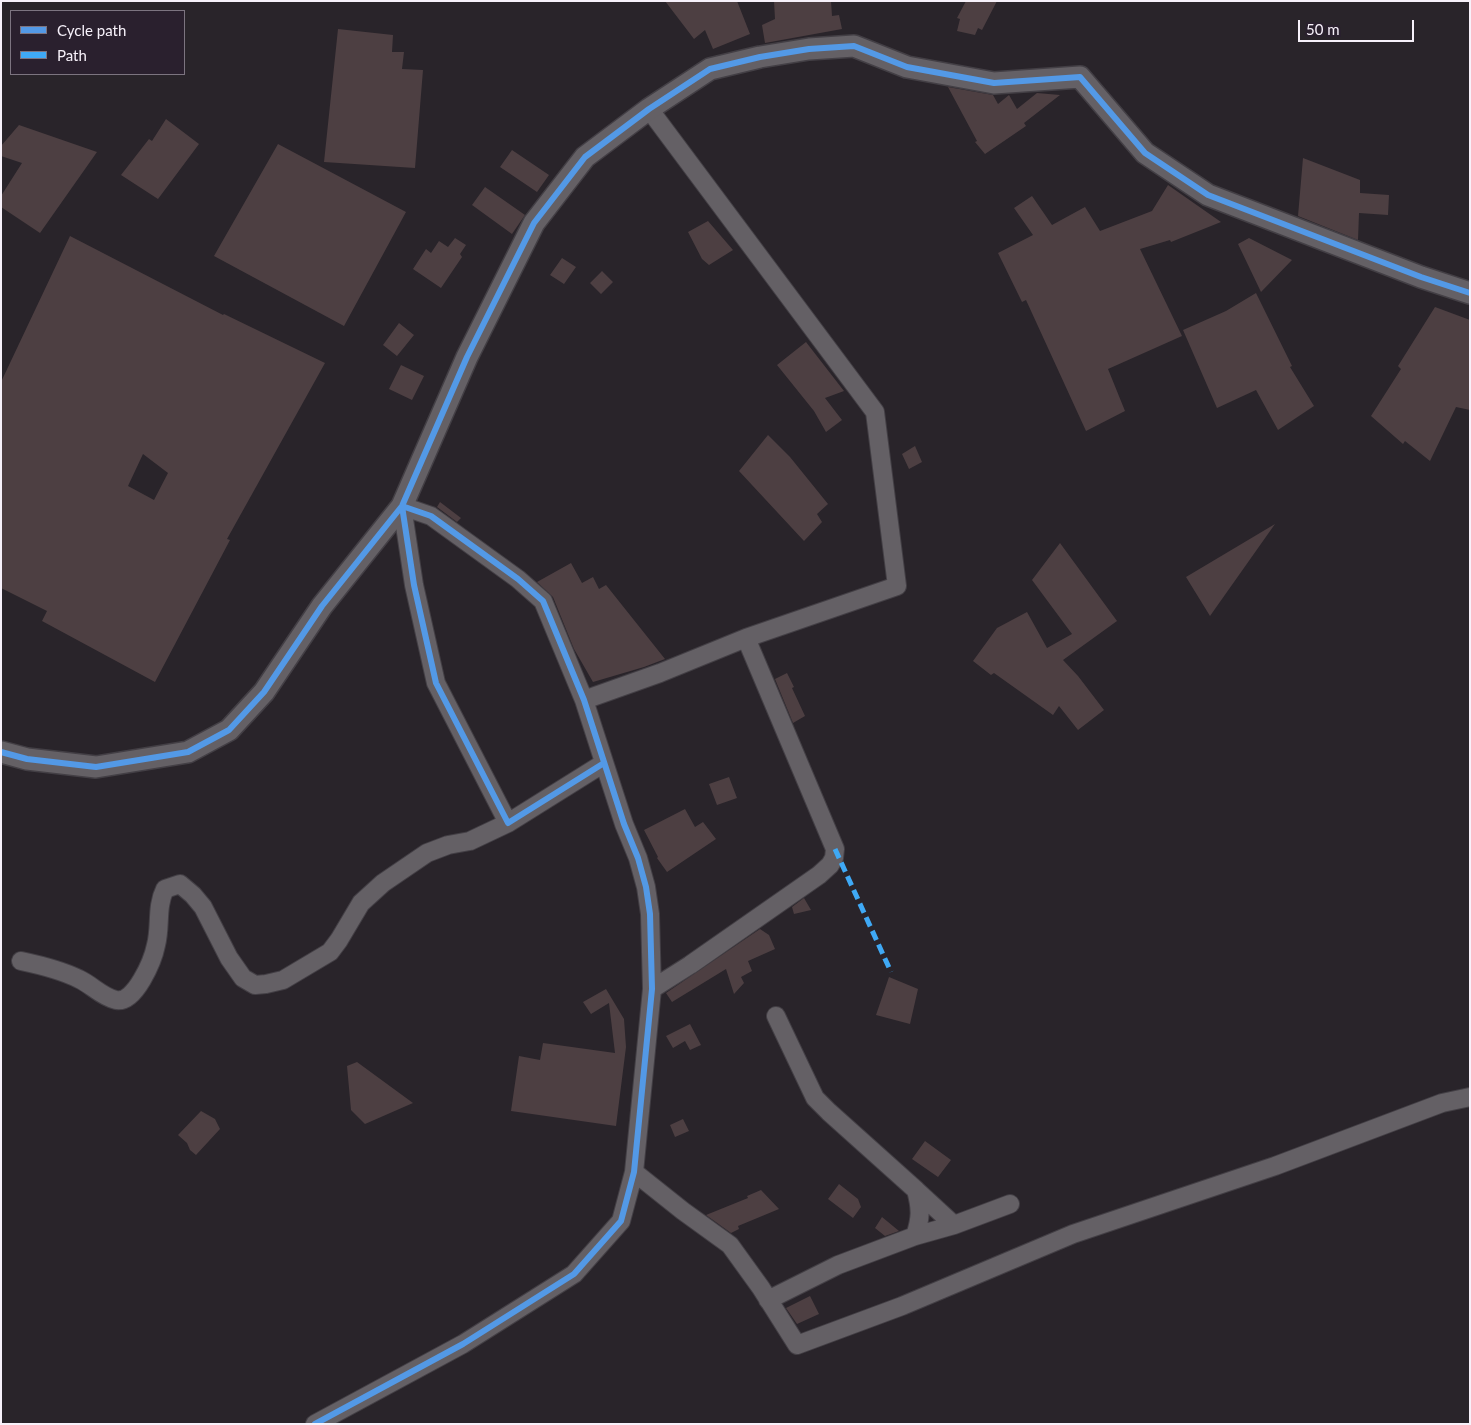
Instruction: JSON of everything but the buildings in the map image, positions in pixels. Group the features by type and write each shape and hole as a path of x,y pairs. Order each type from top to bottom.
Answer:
{"street":[{"path":"1,752 27,759 96,767 188,752 229,730 264,692 322,606 402,506 467,356 534,223 585,158 649,109 710,69 760,56 809,49 854,46 907,67 994,83 1080,77 1145,153 1208,195 1421,277 1470,293"},
{"path":"584,700 660,673 746,638 897,586 874,412 649,109"},
{"path":"315,1424 463,1344 574,1274 621,1221 634,1172 652,989 650,914 646,887 638,858 624,824 584,700 543,601 518,579 431,516 402,506"},
{"path":"402,506 414,585 436,683 508,823"},
{"path":"652,989 794,893 819,875 830,865 834,858 835,849 746,638"},
{"path":"21,961 80,979 108,997 118,1000 126,999 135,990 152,960 157,943 161,897 165,889 180,884 203,907 230,958 243,978 255,985 283,980 330,952 361,903 383,883 427,853 448,845 470,841 508,823 604,763"},
{"path":"776,1016 815,1098 954,1225"},
{"path":"634,1172 730,1245 798,1345 902,1306 1073,1234 1275,1166 1442,1103 1470,1097"},
{"path":"915,1236 920,1222 920,1207 916,1190"},
{"path":"768,1300 838,1265 915,1236 954,1225 1010,1204"}],"marked path":[{"path":"835,849 891,972"}],"cycle path":[{"path":"1,752 27,759 96,767 188,752 229,730 264,692 322,606 402,506 467,357 534,223 585,157 649,109 710,69 760,57 809,49 854,46 907,67 994,83 1080,77 1145,153 1208,195 1421,277 1470,293"},
{"path":"315,1424 463,1344 574,1274 621,1221 634,1172 652,989 650,914 646,887 638,858 624,824 584,700 543,601 518,579 431,516 402,506 414,585 436,683 508,823 604,763"}]}
